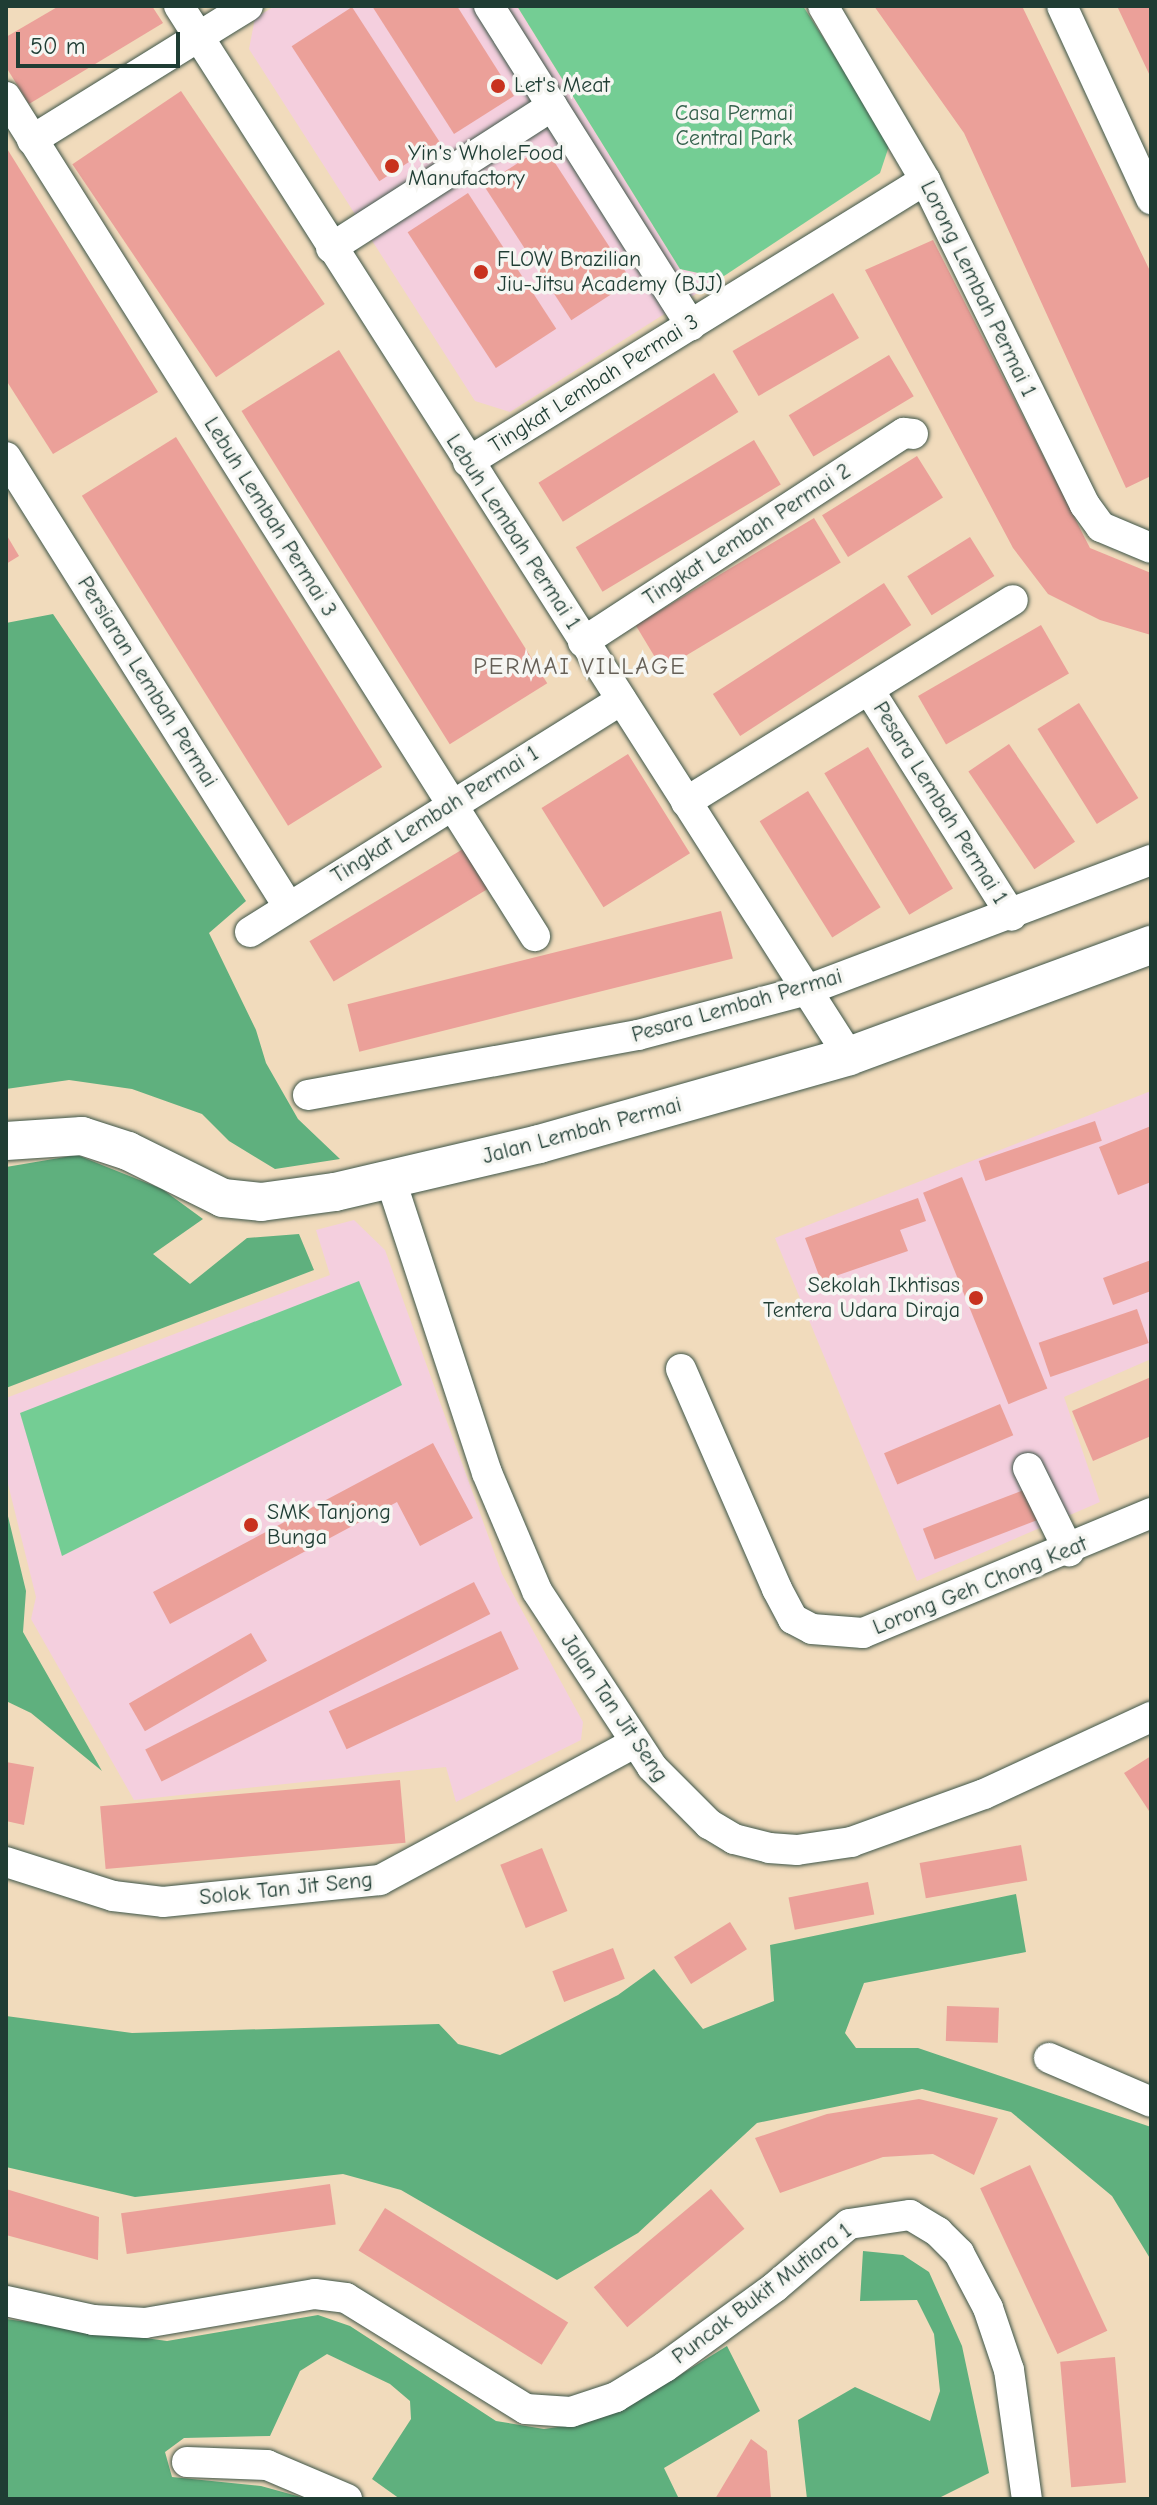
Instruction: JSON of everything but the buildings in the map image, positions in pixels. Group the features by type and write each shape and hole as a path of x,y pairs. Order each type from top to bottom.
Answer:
{"main road":[{"name":"Jalan Lembah Permai","path":"6,1141 82,1136 128,1151 223,1198 261,1202 391,1181 849,1056 1151,945"}],"street":[{"name":"Lebuh Lembah Permai 1","path":"179,6 198,41 849,1056"},
{"path":"32,140 198,41 248,6"},
{"path":"489,6 691,325"},
{"name":"Lorong Lembah Permai 1","path":"823,6 925,180 1085,505 1101,527 1151,548"},
{"path":"1062,6 1151,199"},
{"name":"Lebuh Lembah Permai 3","path":"6,97 535,936"},
{"path":"331,248 552,106"},
{"name":"Tingkat Lembah Permai 3","path":"468,462 925,180"},
{"name":"Tingkat Lembah Permai 2","path":"583,642 904,433 913,434"},
{"name":"Persiaran Lembah Permai","path":"6,457 288,906"},
{"name":"Pesara Lembah Permai 1","path":"686,802 1013,600"},
{"name":"Pesara Lembah Permai 1","path":"869,690 1012,916"},
{"name":"Tingkat Lembah Permai 1","path":"250,932 621,700"},
{"name":"Pesara Lembah Permai","path":"308,1095 638,1035 807,990 1012,916 1151,860"},
{"name":"Jalan Tan Jit Seng","path":"391,1181 441,1344 524,1562 550,1615 634,1743 672,1792 719,1831 769,1848 797,1850 851,1842 984,1794 1151,1717"},
{"name":"Lorong Geh Chong Keat","path":"681,1369 777,1589 793,1619 812,1629 863,1633 1069,1551 1151,1513"},
{"path":"1028,1468 1069,1551"},
{"name":"Solok Tan Jit Seng","path":"6,1862 113,1896 163,1902 380,1880 634,1743"},
{"path":"1049,2058 1151,2102"},
{"name":"Puncak Bukit Mutiara 1","path":"6,2301 93,2320 145,2323 315,2294 346,2298 526,2409 571,2412 616,2397 665,2367 849,2224 910,2215 959,2253 988,2308 1009,2370 1027,2499"},
{"path":"187,2462 267,2465 347,2499"}],"shaded area":[{"path":"275,6 517,6 680,269 721,278 510,412 475,401 249,49 255,18"},
{"name":"Sekolah Ikhtisas Tentera Udara Diraja","path":"1151,1091 1151,1359 1064,1397 1100,1502 917,1581 775,1238"},
{"name":"SMK Tanjong Bunga","path":"354,1220 385,1250 502,1574 583,1722 581,1740 456,1802 446,1767 134,1800 31,1619 36,1597 6,1476 6,1398 330,1275 316,1230"}],"green space":[{"name":"Casa Permai Central Park","path":"517,6 803,6 890,143 880,173 721,278 680,269"},
{"path":"53,614 246,901 209,933 256,1030 266,1063 298,1119 340,1159 275,1169 229,1141 202,1114 132,1089 69,1080 6,1089 6,623"},
{"path":"77,1155 162,1189 203,1219 153,1254 190,1284 247,1238 299,1234 314,1270 6,1388 6,1167"},
{"path":"359,1281 402,1385 62,1556 20,1413"},
{"path":"6,1508 26,1591 23,1632 102,1771 31,1713 6,1701"},
{"path":"1016,1894 1026,1952 864,1983 845,2033 856,2048 918,2048 1151,2127 1151,2260 1112,2196 1011,2112 922,2089 757,2123 638,2233 557,2280 401,2190 343,2174 135,2197 6,2167 6,2016 132,2033 439,2024 458,2044 500,2055 618,1995 654,1969 703,2029 774,2001 770,1945"},
{"path":"863,2251 903,2255 929,2272 962,2346 989,2473 937,2499 807,2499 798,2420 855,2387 930,2421 940,2391 934,2334 917,2300 860,2301"},
{"path":"318,2315 350,2326 496,2421 544,2429 579,2424 646,2396 727,2346 760,2411 664,2468 679,2499 400,2499 372,2479 411,2419 410,2401 390,2384 327,2354 300,2371 270,2436 184,2438 165,2452 172,2477 261,2486 308,2499 6,2499 6,2319 167,2341"}],"place":[{"name":"Let's Meat","path":"498,86"},
{"name":"Yin's WholeFood Manufactory","path":"392,166"},
{"name":"FLOW Brazilian Jiu-Jitsu Academy (BJJ)","path":"481,272"},
{"name":"Sekolah Ikhtisas Tentera Udara Diraja","path":"976,1298"},
{"name":"SMK Tanjong Bunga","path":"251,1525"}],"district":[{"name":"PERMAI VILLAGE","path":"580,667"}]}
